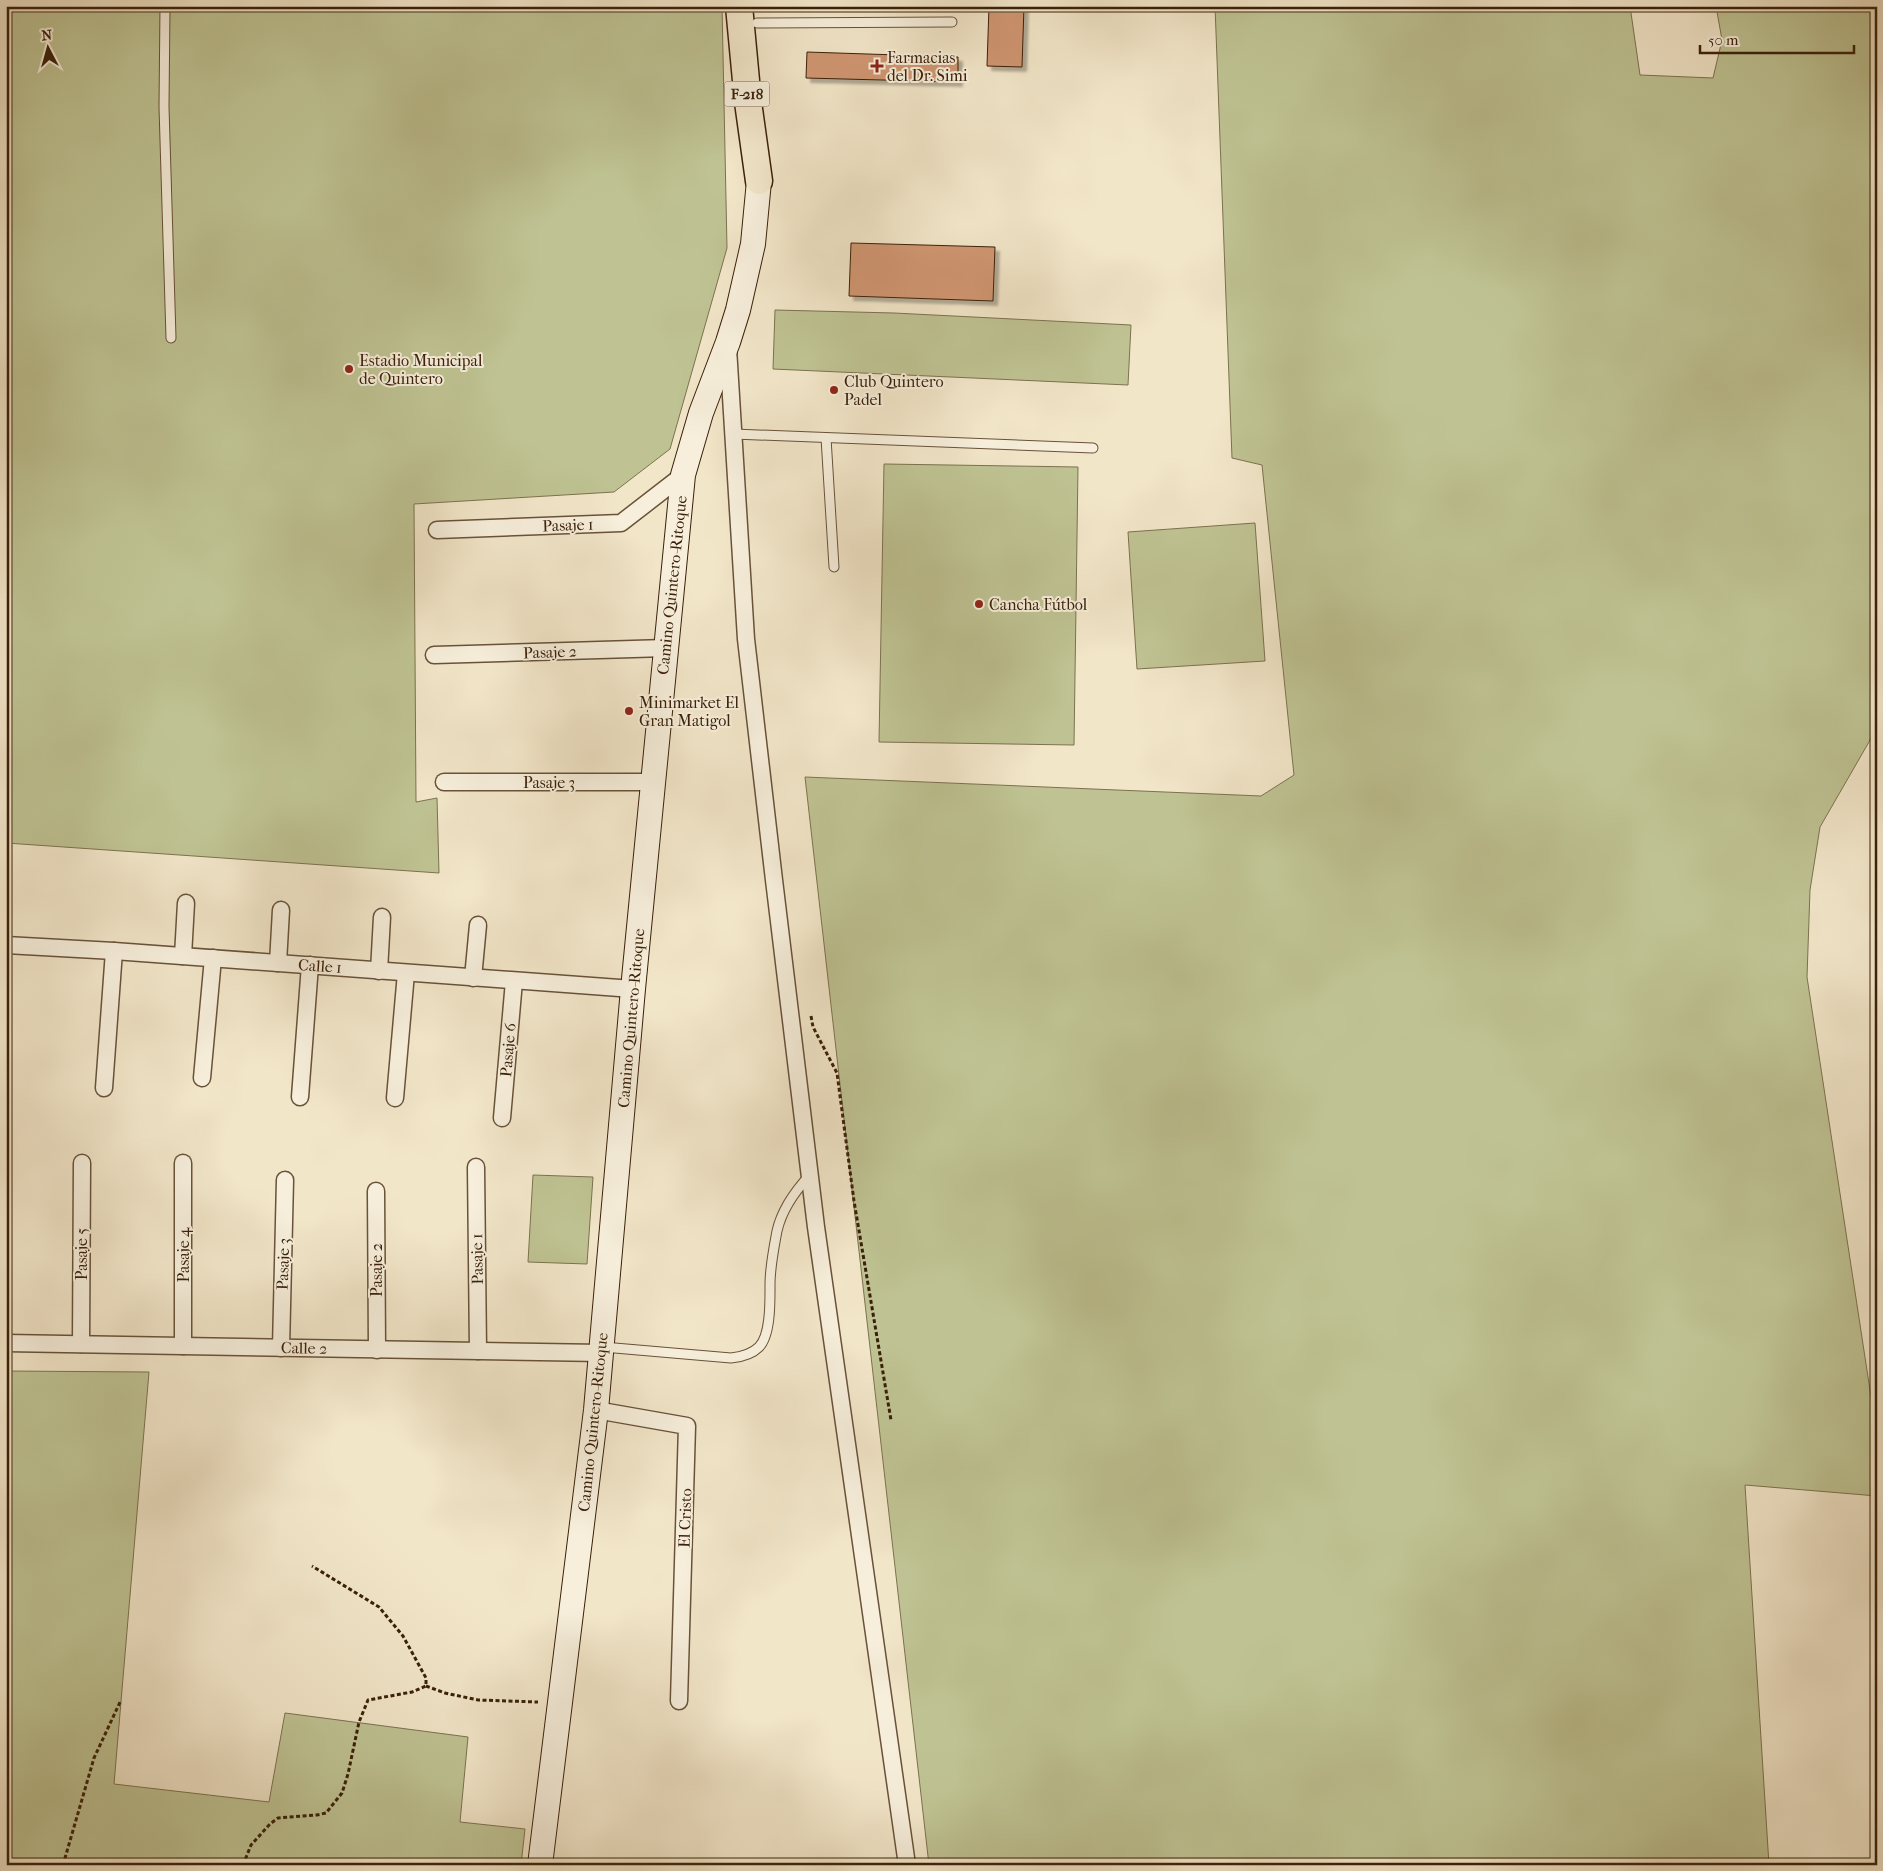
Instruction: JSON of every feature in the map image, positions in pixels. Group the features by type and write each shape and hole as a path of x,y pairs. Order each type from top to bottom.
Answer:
{"main road":[{"name":"Camino Quintero-Ritoque","path":"540,1865 596,1410 633,989 683,475 701,412 728,342 746,277 757,212 759,181 751,12"}],"street":[{"path":"728,342 746,639 810,1175 907,1865"},
{"name":"Pasaje 1","path":"437,530 621,523 683,475"},
{"name":"Pasaje 2","path":"434,655 666,648"},
{"name":"Pasaje 3","path":"444,782 653,782"},
{"path":"183,956 186,903"},
{"path":"278,963 281,910"},
{"path":"379,971 382,917"},
{"path":"473,978 478,925"},
{"name":"Calle 1","path":"6,945 114,951 633,989"},
{"path":"104,1088 114,951"},
{"path":"202,1078 213,958"},
{"path":"300,1097 310,966"},
{"path":"396,1098 406,973"},
{"name":"Pasaje 6","path":"502,1118 514,981"},
{"name":"Pasaje 5","path":"81,1344 82,1163"},
{"name":"Pasaje 4","path":"183,1163 183,1346"},
{"name":"Pasaje 1","path":"476,1166 478,1351"},
{"name":"Pasaje 3","path":"280,1348 285,1180"},
{"name":"Pasaje 2","path":"376,1191 377,1350"},
{"name":"Calle 2","path":"6,1343 377,1350 602,1350"},
{"name":"El Cristo","path":"596,1410 688,1426 679,1701"}],"lane":[{"path":"165,6 164,107 171,338"},
{"path":"751,12 952,22"},
{"path":"734,434 1093,448"},
{"path":"826,438 834,567"},
{"path":"602,1350 731,1358 751,1353 760,1346 768,1323 770,1310 770,1284 778,1229 789,1200 810,1175"}],"path":[{"path":"809,1010 813,1027 837,1073 854,1201 891,1420"},
{"path":"312,1566 379,1607 403,1636 426,1678 426,1686"},
{"path":"243,1865 251,1845 278,1818 326,1813 342,1793 359,1722 368,1700 412,1692 426,1686 445,1693 478,1700 560,1703"},
{"path":"63,1865 94,1758 121,1700"}],"green space":[{"name":"Estadio Municipal de Quintero","path":"6,6 722,6 727,248 670,449 614,492 414,504 416,802 437,798 439,873 6,843"},
{"path":"1215,6 1630,6 1640,75 1713,78 1722,40 1716,6 1877,6 1877,728 1820,827 1810,890 1807,977 1877,1436 1877,1496 1745,1485 1769,1865 929,1865 805,777 1261,796 1294,775 1262,465 1232,458"},
{"path":"775,310 894,313 1131,325 1128,385 773,369"},
{"name":"Cancha Fútbol","path":"884,464 1078,467 1074,745 879,742"},
{"path":"1255,523 1265,661 1137,669 1128,532"},
{"path":"533,1175 593,1177 587,1264 528,1262"},
{"path":"6,1371 149,1372 114,1784 269,1802 285,1713 468,1737 460,1822 525,1829 521,1865 6,1865"}],"building":[{"path":"989,6 1024,6 1022,67 987,66"},
{"path":"807,52 958,57 958,82 806,78"},
{"path":"851,243 995,247 993,301 849,296"}],"place":[{"name":"Farmacias del Dr. Simi","path":"877,66"},
{"name":"Estadio Municipal de Quintero","path":"349,369"},
{"name":"Club Quintero Padel","path":"834,390"},
{"name":"Cancha Fútbol","path":"979,604"},
{"name":"Minimarket El Gran Matigol","path":"629,711"}]}
